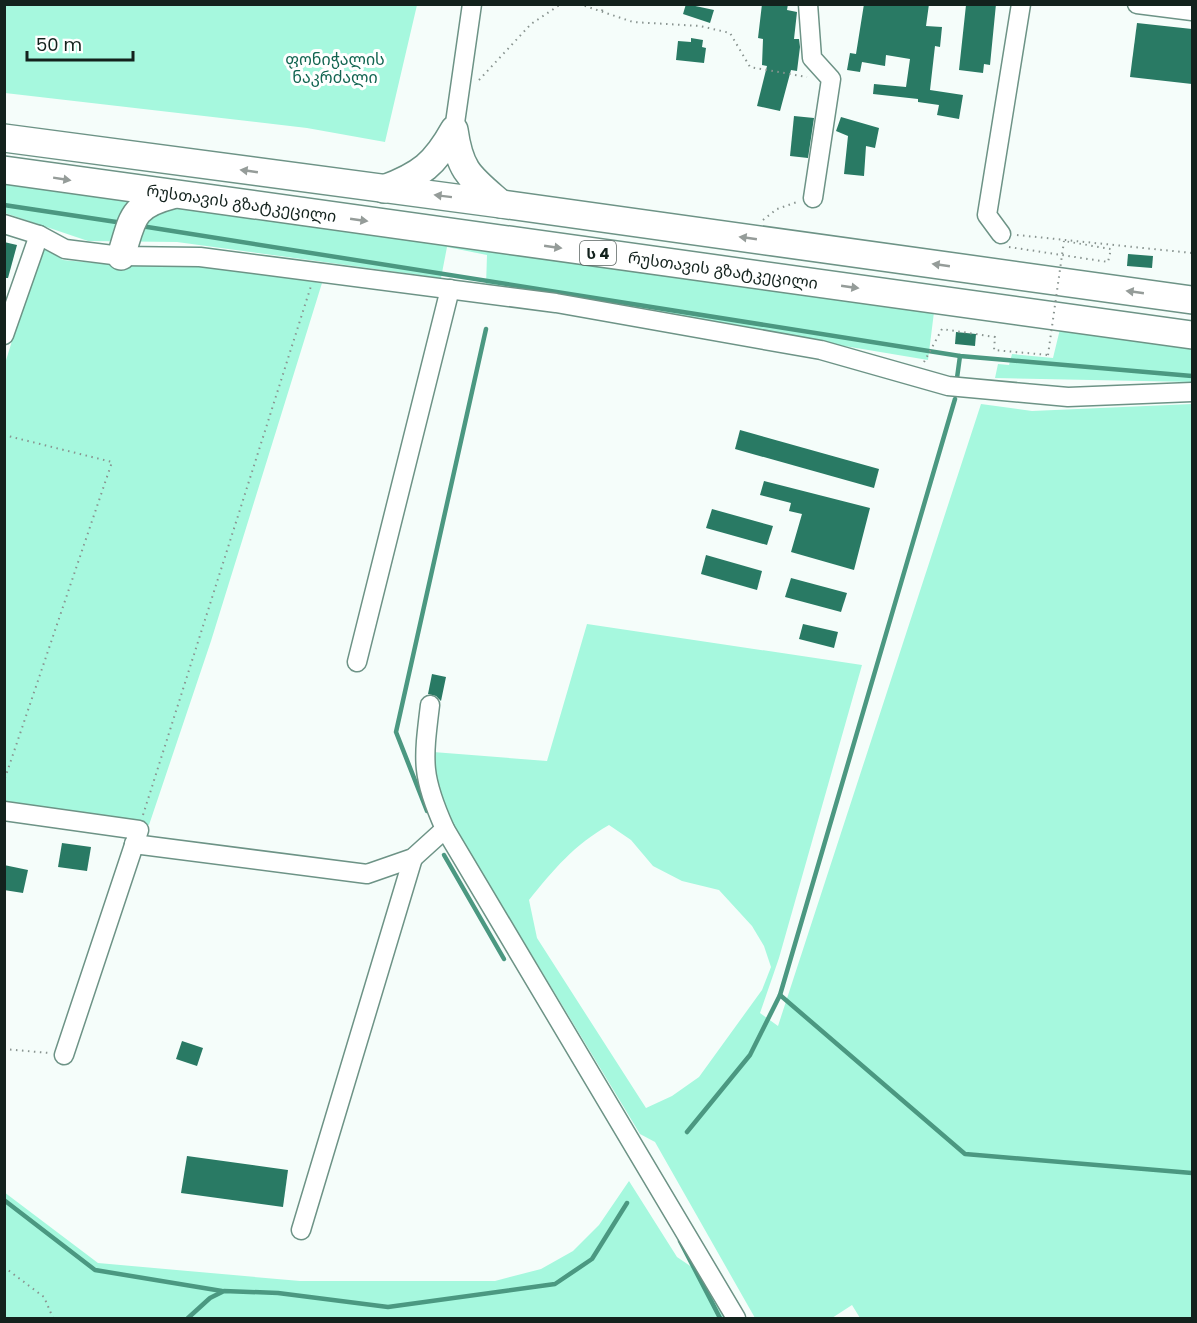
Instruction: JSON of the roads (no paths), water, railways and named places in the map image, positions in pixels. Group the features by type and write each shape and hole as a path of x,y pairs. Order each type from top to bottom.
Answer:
{"highway":[{"path":"384,189 425,170 439,156 454,130"},
{"path":"454,130 458,158 470,177 501,204"},
{"name":"რუსთავის გზატკეცილი","path":"4,138 1192,300"},
{"name":"რუსთავის გზატკეცილი","path":"4,170 1192,335"},
{"path":"100,184 119,198 126,238"},
{"path":"126,238 144,206 172,195"}],"street":[{"path":"454,130 472,4"},
{"path":"808,4 812,58 831,79 813,198"},
{"path":"1000,234 987,214 1021,4"},
{"path":"1137,4 1192,11"},
{"path":"4,224 39,235 65,249 126,238 200,257 556,303 821,350 948,386 1068,397 1192,392"},
{"path":"4,335 39,235"},
{"path":"357,662 450,289"},
{"path":"430,705 423,761 429,794 445,829 736,1318"},
{"path":"4,811 136,837 366,874 413,858 445,829"},
{"path":"64,1054 136,837"},
{"path":"301,1230 413,858"}],"waterway":[{"path":"4,205 123,223"},
{"path":"141,226 960,356 1192,376"},
{"path":"427,811 396,732 486,329"},
{"path":"957,378 960,356"},
{"path":"687,1132 750,1055 780,995 955,399"},
{"path":"444,855 504,959"},
{"path":"780,995 965,1154 1192,1173"},
{"path":"4,1200 95,1270 222,1291"},
{"path":"188,1318 210,1298 224,1291 278,1293 388,1307 555,1284 592,1259 627,1203"},
{"path":"680,1241 720,1318"}],"park label":[{"name":"ფონიჭალის ნაკრძალი","path":"335,68"}]}
